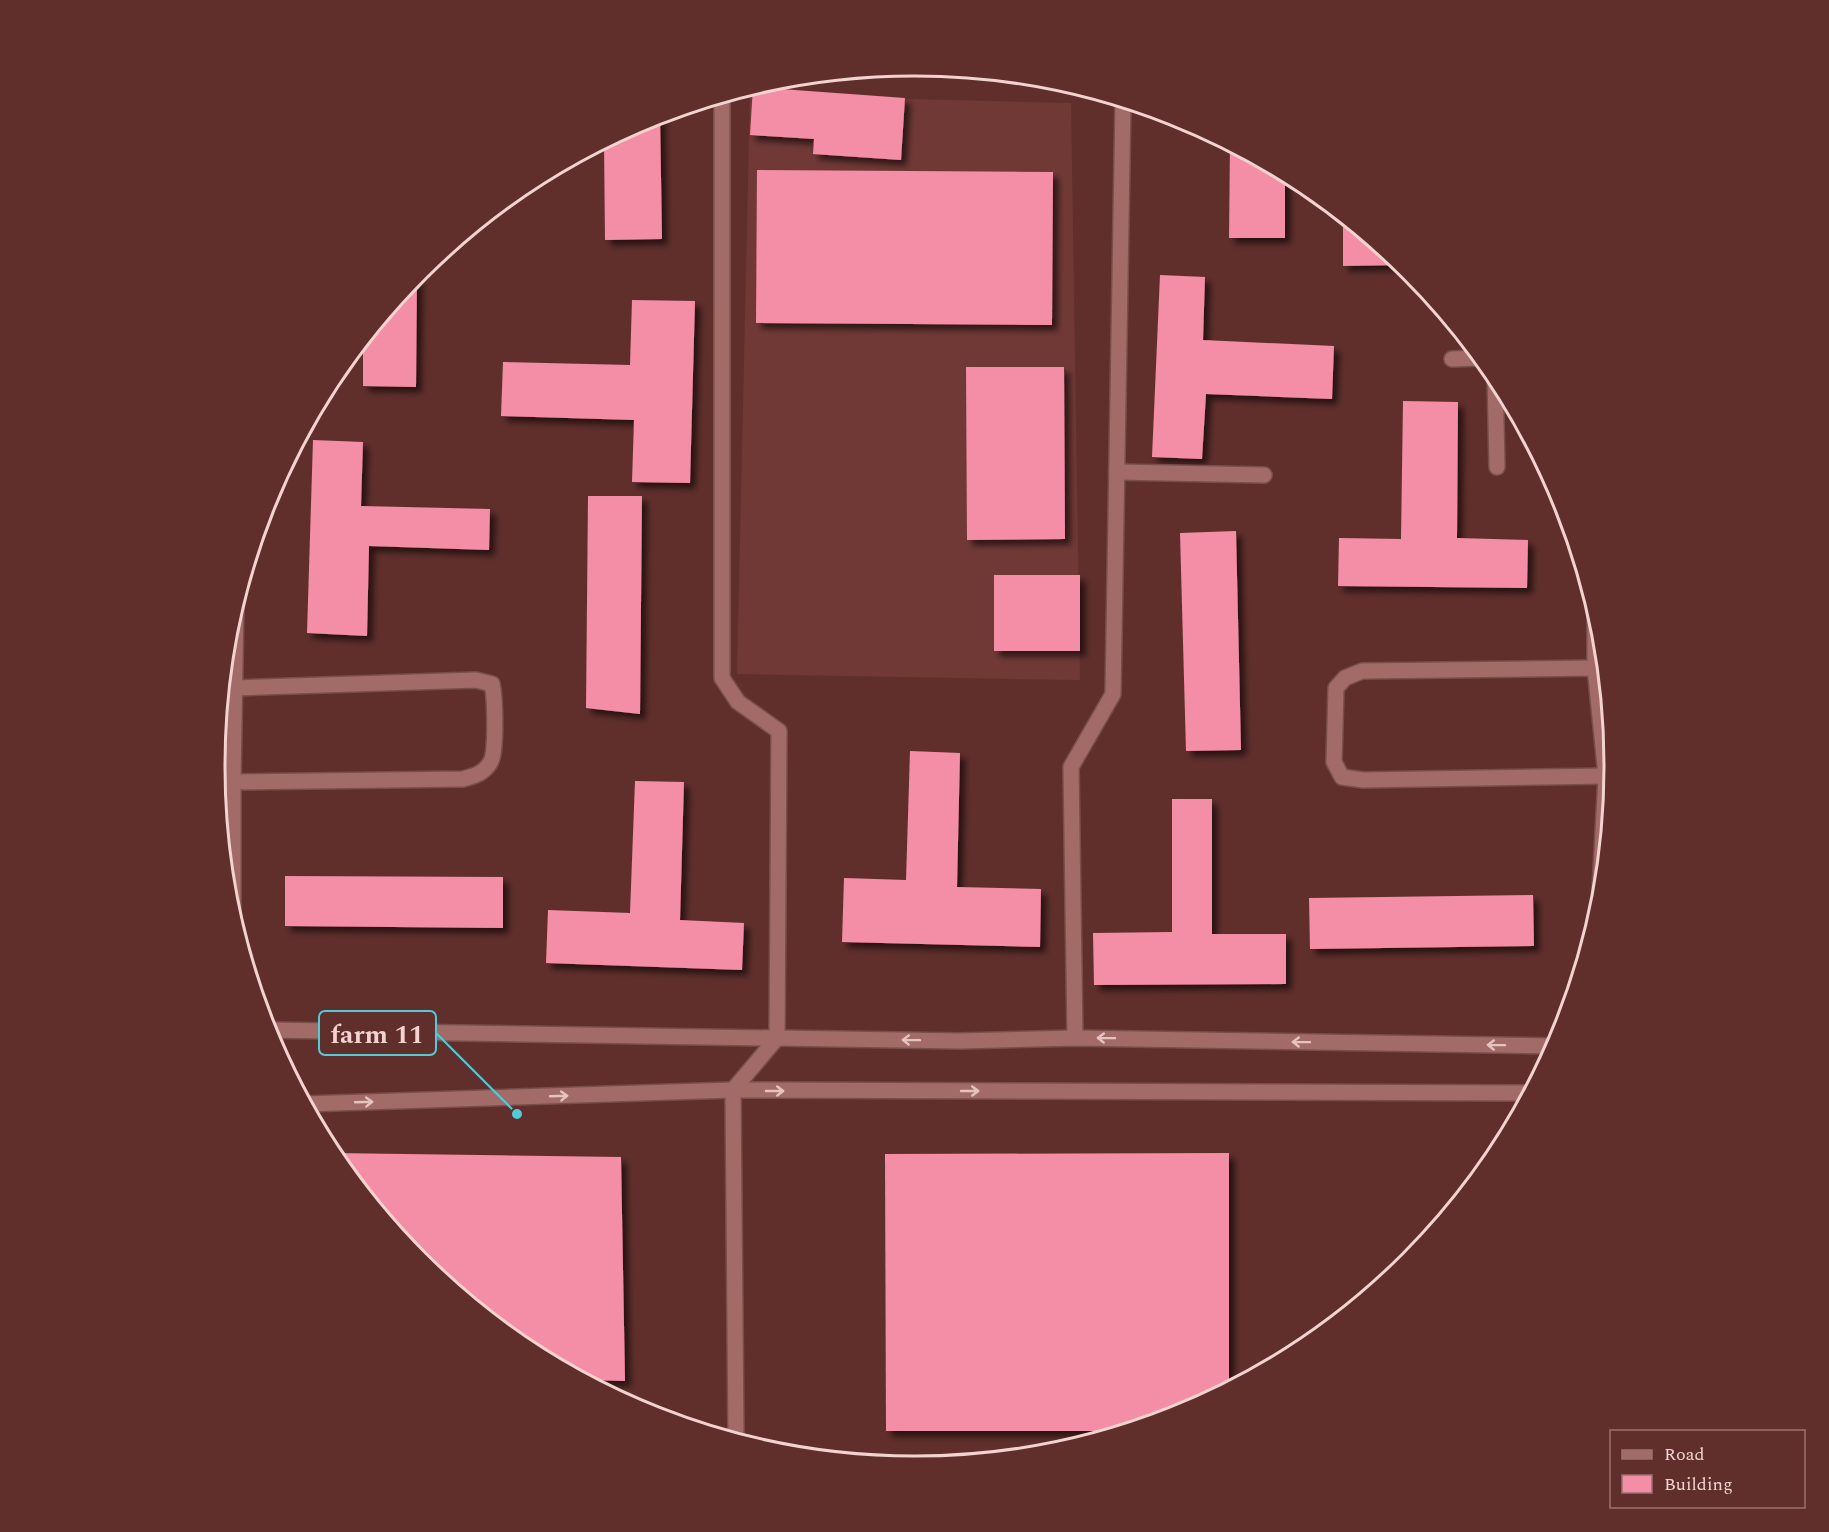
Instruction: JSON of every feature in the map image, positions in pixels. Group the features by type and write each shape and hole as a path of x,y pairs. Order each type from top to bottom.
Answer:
{"street":[{"path":"722,104 722,678 738,702 779,731 777,1038 733,1090 736,1432"},
{"path":"1075,1038 1071,767 1113,694 1123,109"},
{"path":"1452,359 1471,358"},
{"path":"1495,395 1497,467"},
{"path":"1117,472 1264,475"},
{"path":"233,869 235,647"},
{"path":"1595,657 1604,765"},
{"path":"1595,668 1362,671 1345,678 1336,688 1335,762 1342,777 1363,780 1604,776"},
{"path":"233,783 463,779 480,775 492,762 495,700 492,684 476,680 235,688"},
{"path":"277,1030 960,1041 1075,1038 1545,1046"},
{"path":"313,1104 733,1090 1521,1093"}],"shaded area":[{"path":"750,97 1071,103 1080,680 737,674"}],"building":[{"path":"784,89 905,98 901,160 813,154 814,139 750,135 752,96"},
{"path":"660,126 662,239 605,240 604,151"},
{"path":"1230,154 1285,185 1285,238 1229,238"},
{"path":"757,170 1053,172 1052,325 756,323"},
{"path":"1343,226 1388,265 1343,266"},
{"path":"1160,275 1205,277 1203,340 1334,346 1332,399 1206,394 1202,459 1152,457"},
{"path":"417,289 416,387 363,386 363,352"},
{"path":"632,300 695,301 690,483 632,482 634,420 501,416 503,362 630,365"},
{"path":"966,367 1064,367 1065,539 967,540"},
{"path":"1403,401 1458,402 1457,538 1528,540 1527,588 1338,586 1339,538 1401,539"},
{"path":"313,440 363,442 361,506 490,509 489,550 369,546 367,636 307,633"},
{"path":"588,496 642,496 640,714 586,708"},
{"path":"1236,531 1241,750 1186,751 1180,533"},
{"path":"994,575 1080,575 1080,651 994,651"},
{"path":"910,751 960,753 957,887 1041,889 1040,947 842,942 844,878 906,880"},
{"path":"635,781 684,782 680,920 744,923 742,970 546,963 548,910 630,913"},
{"path":"1172,799 1212,799 1212,934 1286,934 1286,984 1094,985 1093,933 1172,932"},
{"path":"285,876 503,877 503,928 285,926"},
{"path":"1533,895 1534,946 1310,949 1309,898"},
{"path":"344,1153 621,1157 625,1381 603,1380 531,1339 495,1313 427,1254 367,1186"},
{"path":"1229,1153 1229,1379 1178,1403 1096,1431 886,1431 885,1154"}],"place":[{"name":"farm 11","path":"517,1114"}]}
